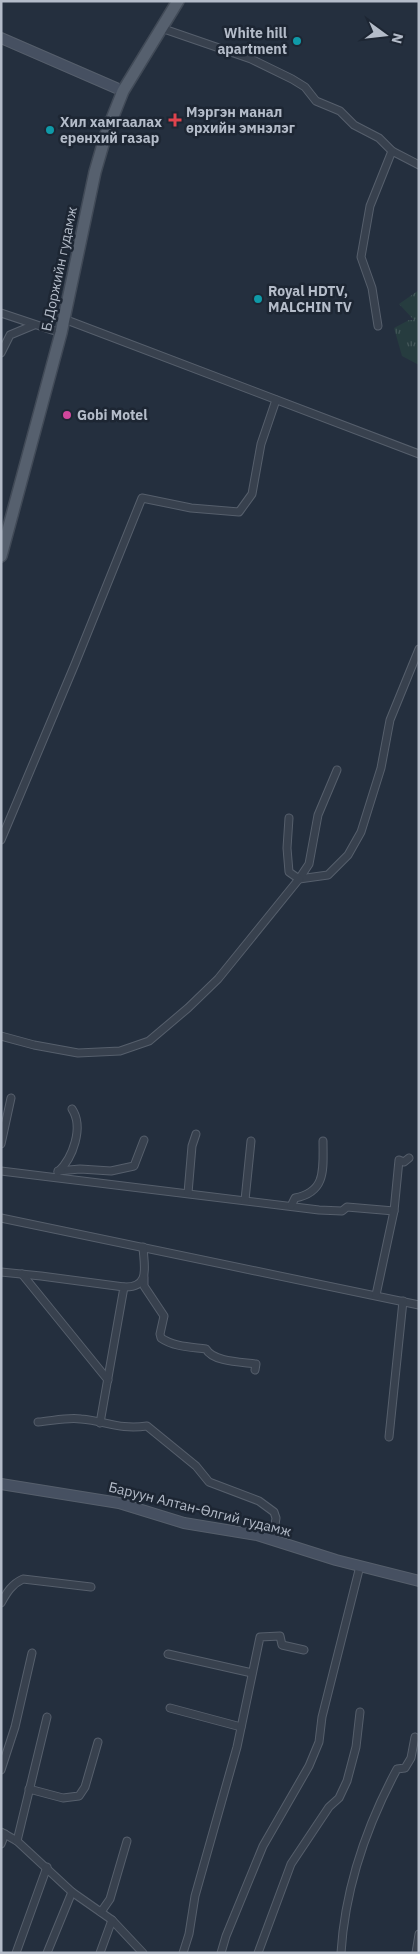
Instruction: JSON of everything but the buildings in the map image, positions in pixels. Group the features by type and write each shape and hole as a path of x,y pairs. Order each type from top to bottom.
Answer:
{"main road":[{"name":"Б.Доржийн гудамж","path":"1,556 61,333 94,172 123,91 178,1"},
{"path":"1,38 123,91"},
{"name":"Баруун Алтан-Өлгий гудамж","path":"1,1484 119,1503 184,1523 244,1532 419,1581"}],"street":[{"path":"161,28 251,59 292,79 305,87 316,102 340,111 354,125 379,138 392,151 419,165"},
{"path":"378,326 372,288 361,257 370,206 392,151"},
{"path":"1,313 61,333"},
{"path":"64,320 419,454"},
{"path":"1,353 10,335 34,325"},
{"path":"1,840 142,498 191,508 239,512 252,494 261,444 276,400"},
{"path":"289,818 287,848 289,872 298,879 328,875 348,855 361,832 382,768 390,720 419,649"},
{"path":"1,1036 34,1046 78,1053 120,1050 149,1041 188,1008 218,979 309,864 318,815 336,770"},
{"path":"1,1144 12,1098"},
{"path":"51,1176 70,1159 75,1146 77,1117 72,1109"},
{"path":"188,1192 192,1146 196,1134"},
{"path":"58,1171 80,1169 111,1171 134,1166 144,1140"},
{"path":"245,1200 251,1141"},
{"path":"291,1206 295,1198 306,1196 319,1184 323,1174 323,1141"},
{"path":"376,1295 394,1211 399,1160 404,1162 409,1158"},
{"path":"1,1171 188,1192 319,1210 342,1211 348,1206 394,1211"},
{"path":"1,1218 419,1305"},
{"path":"143,1247 144,1286 164,1316 160,1334 161,1338 166,1342 206,1349 209,1354 217,1358 256,1364 255,1370"},
{"path":"1,1272 134,1288 144,1277"},
{"path":"22,1274 108,1380"},
{"path":"100,1423 124,1287"},
{"path":"388,1437 403,1301"},
{"path":"38,1422 80,1419 131,1428 147,1426 196,1466 209,1482 259,1501 274,1512 276,1518 273,1539"},
{"path":"221,1953 226,1936 263,1846 309,1766 319,1742 322,1717 360,1566"},
{"path":"1,1603 7,1591 23,1579 90,1587"},
{"path":"182,1953 188,1934 195,1896 237,1748 260,1637 280,1636 282,1645 304,1650"},
{"path":"1,1770 16,1727 32,1653"},
{"path":"168,1654 252,1673"},
{"path":"170,1708 241,1727"},
{"path":"258,1953 292,1864 329,1807 339,1798 347,1781 356,1747 360,1712"},
{"path":"17,1841 47,1717"},
{"path":"341,1953 342,1930 364,1840 397,1768 405,1768 411,1758 415,1737"},
{"path":"29,1789 63,1798 79,1796 85,1787 98,1742"},
{"path":"1,1844 3,1833 17,1841 72,1892 112,1920 143,1953"},
{"path":"101,1912 110,1899 127,1841"},
{"path":"16,1953 47,1868"},
{"path":"47,1953 72,1892"},
{"path":"100,1953 112,1920"},
{"path":"416,1953 419,1934"}],"green space":[{"path":"419,290 419,365 402,356 394,328 409,320 414,320 399,304"}],"place":[{"name":"White hill apartment","path":"297,41"},
{"name":"Мэргэн манал өрхийн эмнэлэг","path":"175,120"},
{"name":"Хил хамгаалах ерөнхий газар","path":"50,130"},
{"name":"Royal HDTV, MALCHIN TV","path":"258,299"},
{"name":"Gobi Motel","path":"67,415"}]}
